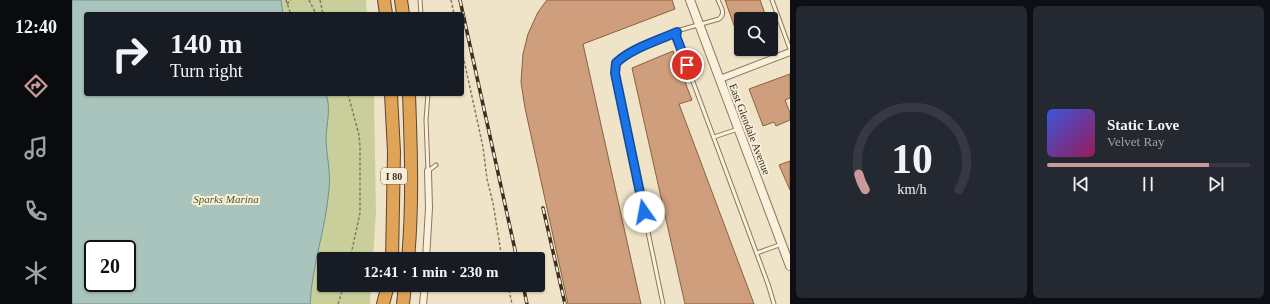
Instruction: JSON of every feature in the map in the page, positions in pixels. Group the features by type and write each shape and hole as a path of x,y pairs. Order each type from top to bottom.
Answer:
{"highway":[{"path":"384,0 386,12"},
{"path":"401,0 403,12"},
{"name":"I 80","path":"391,96 394,152 392,252"},
{"name":"I 80","path":"408,96 411,159 408,252"},
{"path":"383,304 387,292"},
{"path":"389,292 389,304"},
{"path":"403,304 404,292"},
{"path":"409,292 409,304"}],"street":[{"name":"East Glendale Avenue","path":"690,0 782,244 788,252 790,266"},
{"path":"720,79 790,51"},
{"path":"426,252 429,208 428,171"},
{"path":"423,304 424,292"}],"lane":[{"path":"420,0 421,12"},
{"path":"663,304 615,73 616,63 623,57 680,30 719,19 723,12 718,0"},
{"path":"772,0 790,51"},
{"path":"677,32 676,36 757,253 774,304"},
{"path":"428,96 426,120 428,171"},
{"path":"714,137 738,129"},
{"path":"428,171 436,165"},
{"path":"757,253 782,244"}],"path":[{"path":"286,0 286,4 290,12"},
{"path":"286,4 291,0"},
{"path":"309,0 315,12"},
{"path":"320,0 323,12"},
{"path":"451,0 454,12"},
{"path":"464,60 483,147 487,179 493,203 501,252"},
{"path":"349,96 359,135 360,146 360,213 352,252"},
{"path":"338,304 342,292"},
{"path":"509,292 512,304"}],"green space":[{"name":"Sparks Marina","path":"72,0 366,0 367,12 84,12 84,96 374,96 376,213 373,252 317,252 317,292 371,292 370,304 72,304"}],"water":[{"name":"Sparks Marina","path":"72,0 281,0 283,12 84,12 84,96 326,96 328,110 326,137 329,189 325,218 317,252 310,304 72,304"}],"building":[{"path":"547,0 672,0 675,9 583,44 641,304 568,304 525,108 521,82 523,54 528,34 538,12"},
{"path":"725,0 760,0 764,12 734,12 734,25"},
{"path":"673,51 692,100 679,104 754,304 685,304 632,68"},
{"path":"790,74 790,98 785,100 790,113 790,120 776,126 774,122 763,126 749,89"},
{"path":"790,161 790,190 779,165"}],"railway":[{"path":"460,0 463,12"},
{"path":"464,18 515,252"},
{"path":"543,208 565,304"},
{"path":"524,292 527,304"}],"route":[{"path":"644,212 615,73 616,63 632,52 677,32 676,36 687,65"}]}
